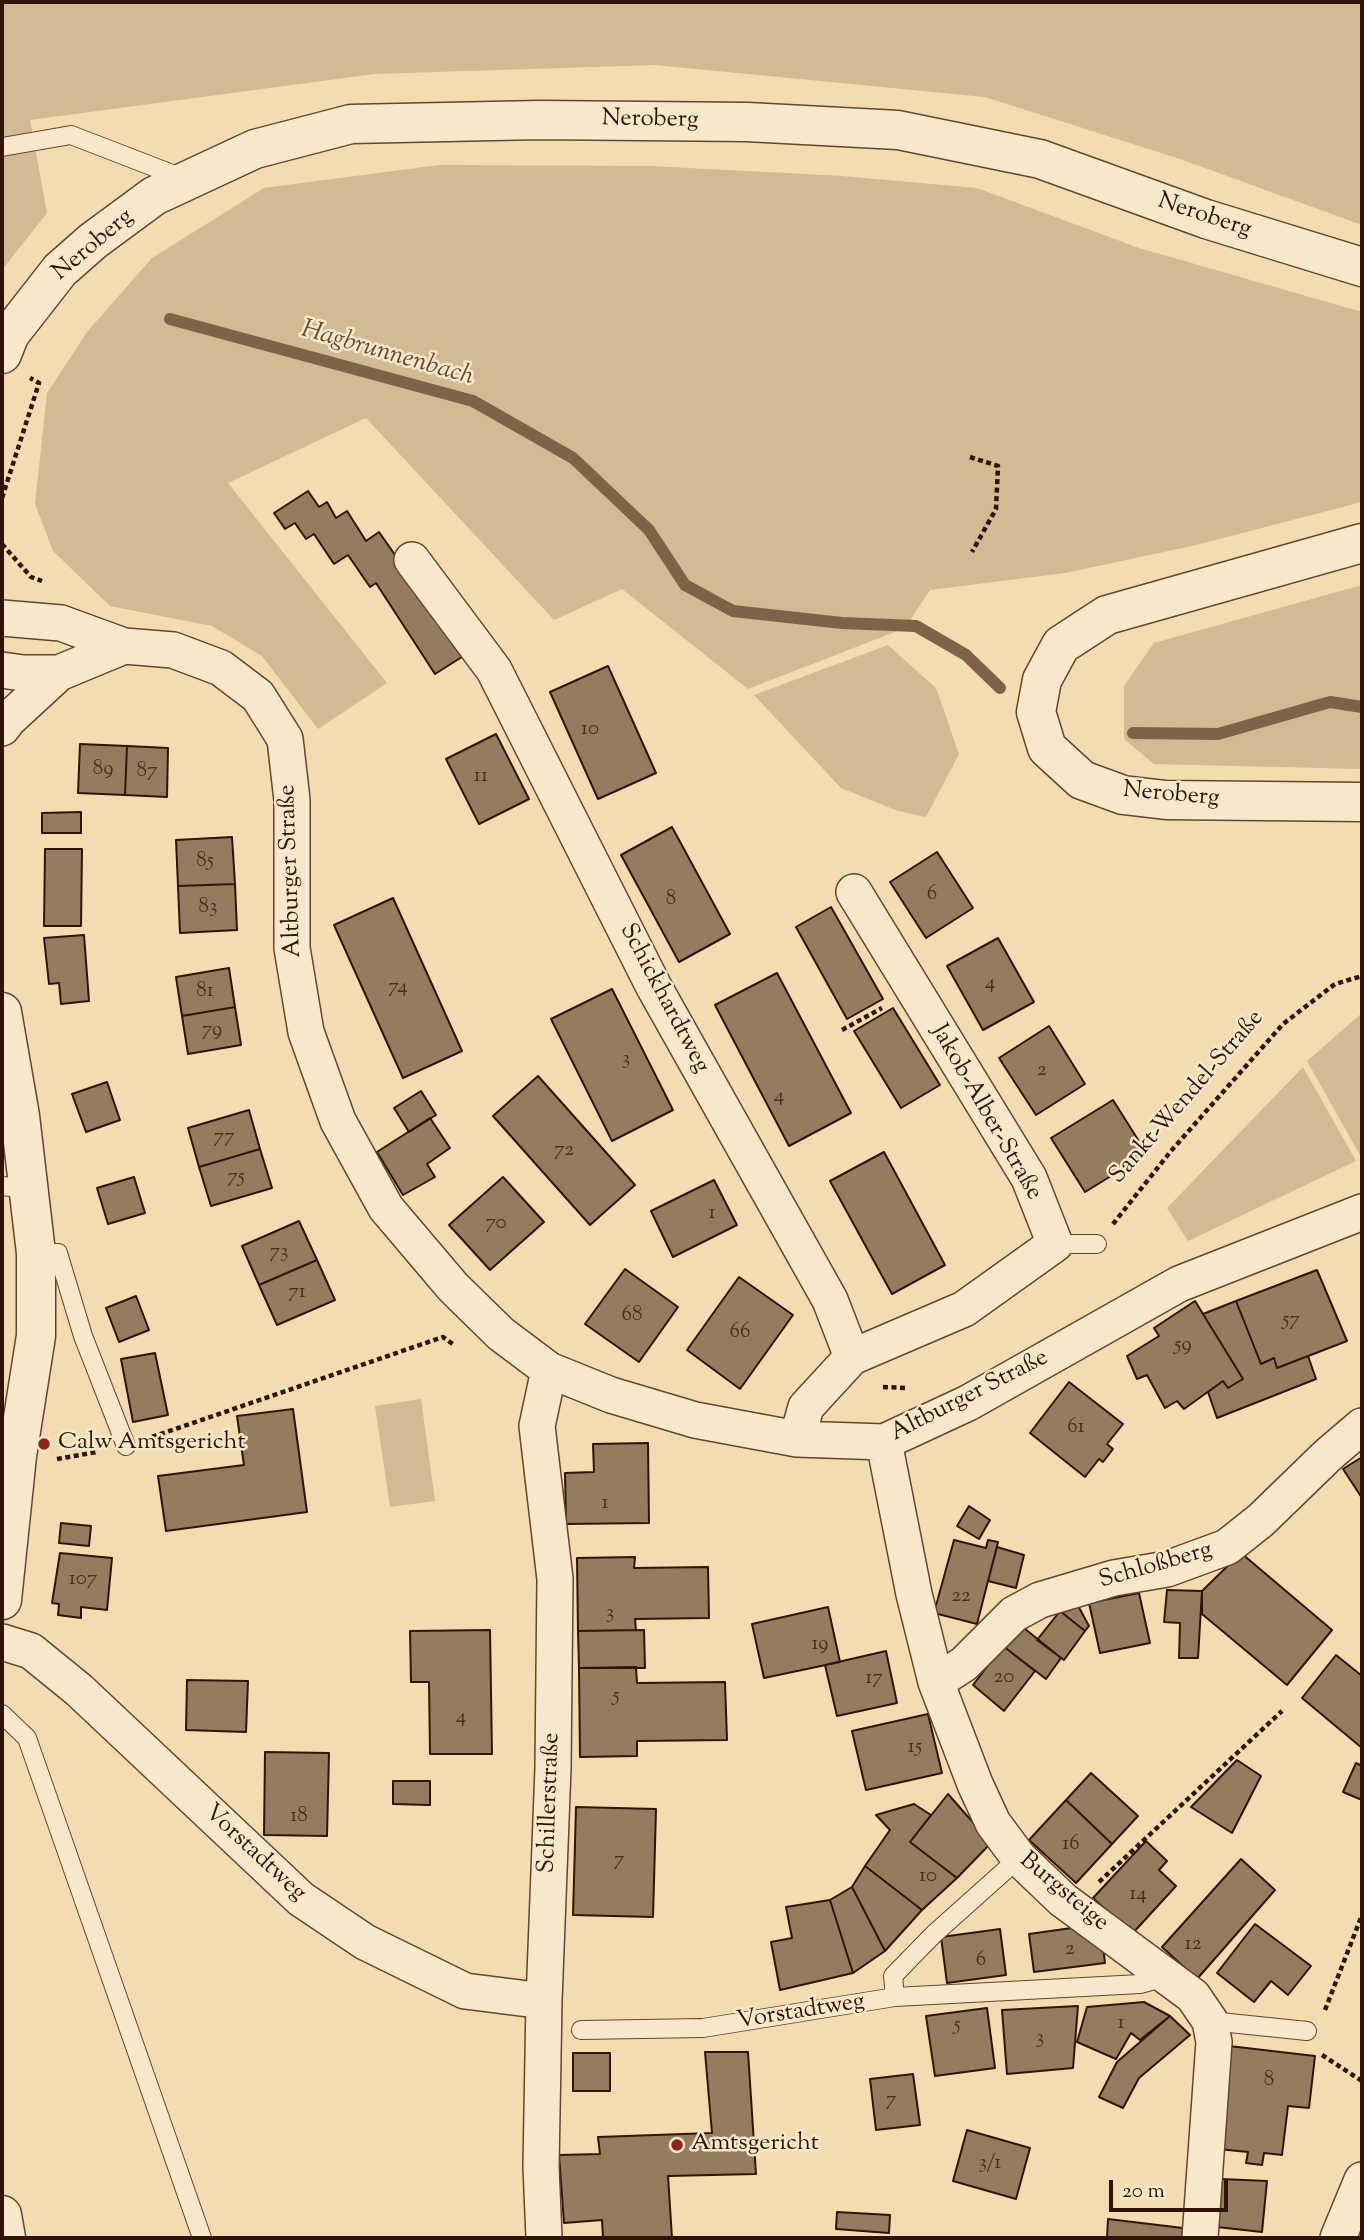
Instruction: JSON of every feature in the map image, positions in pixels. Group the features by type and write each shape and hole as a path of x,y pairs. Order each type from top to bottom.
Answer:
{"street":[{"name":"Neroberg","path":"11,363 10,334 60,270 93,241 154,196 255,149 351,124 540,120 747,122 898,130 1040,159 1206,219 1362,267"},
{"name":"Neroberg","path":"1362,543 1107,615 1061,645 1042,680 1036,712 1046,748 1082,780 1123,795 1166,800 1362,802"},
{"name":"Schickhardtweg","path":"412,560 494,670 654,987 830,1300 852,1357"},
{"name":"Altburger Straße","path":"2,618 61,623 124,646 173,650 221,668 258,696 285,739 292,800 292,948 306,1032 338,1121 386,1208 445,1278 501,1334 549,1370 611,1395 695,1420 797,1439 884,1442 968,1402 1179,1284 1362,1212"},
{"name":"Altburger Straße","path":"2,728 59,673 124,646"},
{"name":"Altburger Straße","path":"2,670 59,673"},
{"name":"Jakob-Alber-Straße","path":"854,892 1029,1178 1055,1244"},
{"path":"2,1012 20,1116 16,1188 36,1253 36,1336 17,1456 2,1589"},
{"path":"797,1439 806,1407 852,1357 964,1309 1055,1244"},
{"name":"Schillerstraße","path":"544,2238 541,2168 553,1768 555,1579 537,1426 549,1370"},
{"name":"Schloßberg","path":"936,1682 964,1664 1014,1614 1040,1600 1114,1578 1167,1569 1227,1547 1261,1520 1362,1426"},
{"name":"Burgsteige","path":"884,1442 914,1594 936,1682 993,1823 1019,1858 1073,1907 1193,1996 1210,2021"},
{"name":"Vorstadtweg","path":"2,1642 32,1651 79,1690 312,1907 365,1942 466,1991 544,2001"},
{"path":"1200,2238 1214,2042 1210,2021"},
{"path":"1338,2238 1362,2180"},
{"path":"2,2215 6,2238"}],"lane":[{"path":"2,148 71,135 188,181"},
{"path":"1055,1244 1097,1244"},
{"path":"36,1253 58,1253 83,1336 127,1446"},
{"path":"2,1714 27,1738 202,2238"},
{"name":"Vorstadtweg","path":"895,1997 893,1976 934,1934 1019,1858"},
{"name":"Vorstadtweg","path":"581,2030 703,2028 895,1997 1140,1984 1169,1976"},
{"path":"1210,2021 1307,2031"}],"path":[{"path":"2,498 39,383 11,363"},
{"path":"970,457 998,466 996,509 972,552"},
{"name":"Sankt-Wendel-Straße","path":"1097,1244 1171,1151 1283,1024 1335,984 1362,976"},
{"path":"842,1030 889,1004"},
{"path":"48,1460 127,1446 443,1337 462,1350"},
{"path":"852,1357 861,1387 916,1388"},
{"path":"1073,1907 1282,1711"},
{"path":"1362,1915 1319,2026 1307,2031 1322,2055 1362,2081"}],"shaded area":[{"path":"2,2 1362,2 1362,225 1180,159 985,97 655,65 374,74 30,120 47,213 2,270"},
{"path":"439,165 650,166 842,176 977,188 1139,248 1362,312 1362,502 1192,546 1065,573 930,590 905,628 748,689 622,589 554,620 366,418 228,483 387,683 318,729 262,656 212,626 110,606 53,551 35,504 47,393 87,332 152,258 264,188"},
{"path":"1362,585 1362,769 1154,764 1124,739 1124,686 1154,643"},
{"path":"888,645 936,688 959,754 926,817 898,811 841,788 754,695"},
{"path":"1362,1013 1362,1157 1361,1157 1307,1061"},
{"path":"1303,1067 1356,1161 1188,1241 1167,1208"},
{"path":"421,1399 435,1501 390,1507 375,1406"}],"building":[{"path":"308,491 319,507 327,502 336,518 347,511 366,541 379,532 465,655 435,674 376,583 370,587 348,555 334,564 314,534 306,539 295,523 285,529 274,513"},
{"path":"608,666 656,773 598,799 550,692"},
{"path":"496,734 529,799 479,824 446,759"},
{"path":"80,744 127,746 125,795 78,793"},
{"path":"127,746 168,748 167,797 125,795"},
{"path":"81,812 81,833 42,833 42,813"},
{"path":"672,827 730,934 679,962 621,855"},
{"path":"232,837 235,884 178,886 176,840"},
{"path":"45,849 82,849 81,926 44,926"},
{"path":"937,852 973,908 926,938 890,882"},
{"path":"235,884 237,930 180,933 178,886"},
{"path":"393,898 462,1051 403,1078 334,925"},
{"path":"831,907 883,999 847,1019 796,927"},
{"path":"84,935 89,1001 61,1004 59,983 49,984 44,938"},
{"path":"998,938 1034,1002 983,1030 947,966"},
{"path":"229,968 235,1007 182,1016 176,977"},
{"path":"777,973 851,1113 789,1146 715,1005"},
{"path":"612,989 673,1110 612,1141 551,1019"},
{"path":"235,1007 241,1045 188,1054 182,1016"},
{"path":"893,1008 940,1085 901,1108 854,1031"},
{"path":"1049,1026 1085,1084 1036,1115 999,1058"},
{"path":"538,1076 635,1185 590,1225 493,1116"},
{"path":"107,1082 120,1120 86,1132 72,1094"},
{"path":"421,1091 436,1115 409,1132 394,1108"},
{"path":"1113,1100 1147,1154 1085,1192 1051,1138"},
{"path":"249,1110 260,1149 199,1167 188,1128"},
{"path":"430,1118 450,1148 427,1164 435,1177 403,1195 377,1152"},
{"path":"260,1149 272,1188 211,1206 199,1167"},
{"path":"884,1152 945,1265 892,1294 830,1181"},
{"path":"134,1177 145,1213 108,1224 97,1188"},
{"path":"503,1177 544,1222 490,1270 449,1225"},
{"path":"714,1180 737,1225 673,1257 651,1211"},
{"path":"299,1221 317,1260 259,1285 242,1246"},
{"path":"317,1260 335,1300 277,1325 259,1285"},
{"path":"625,1269 678,1307 639,1362 585,1324"},
{"path":"1317,1270 1347,1341 1277,1368 1274,1358 1261,1364 1236,1301"},
{"path":"739,1277 793,1315 740,1389 687,1350"},
{"path":"136,1296 149,1330 119,1342 106,1308"},
{"path":"1195,1301 1243,1379 1228,1388 1223,1381 1184,1409 1177,1401 1165,1408 1147,1375 1137,1379 1127,1356 1159,1336 1154,1328"},
{"path":"1236,1301 1261,1364 1274,1358 1277,1368 1308,1356 1316,1379 1217,1418 1208,1392 1223,1381 1228,1388 1243,1379 1203,1314"},
{"path":"155,1353 168,1415 133,1422 121,1359"},
{"path":"1069,1382 1123,1424 1107,1444 1113,1449 1103,1462 1099,1459 1085,1477 1030,1433"},
{"path":"293,1409 307,1512 166,1531 158,1476 244,1465 237,1416"},
{"path":"648,1443 649,1523 566,1524 565,1473 594,1472 593,1444"},
{"path":"1362,1457 1362,1498 1343,1469"},
{"path":"969,1506 990,1520 979,1539 957,1526"},
{"path":"61,1523 91,1526 89,1546 59,1543"},
{"path":"954,1540 986,1548 988,1540 998,1542 977,1624 934,1613"},
{"path":"997,1547 1024,1555 1016,1588 988,1581"},
{"path":"60,1553 112,1558 107,1610 81,1607 81,1618 58,1615 59,1604 52,1603"},
{"path":"1241,1553 1332,1630 1287,1685 1202,1614 1202,1591"},
{"path":"635,1557 634,1568 708,1567 709,1618 635,1619 636,1630 578,1631 577,1558"},
{"path":"1167,1590 1202,1591 1198,1658 1179,1658 1180,1623 1164,1622"},
{"path":"1139,1593 1150,1643 1100,1653 1089,1603"},
{"path":"1076,1602 1089,1626 1085,1631 1060,1611"},
{"path":"828,1607 840,1662 764,1678 752,1624"},
{"path":"1060,1611 1085,1631 1064,1660 1037,1640"},
{"path":"1019,1624 1061,1658 1046,1679 1003,1646"},
{"path":"490,1630 492,1754 430,1754 429,1682 411,1682 410,1631"},
{"path":"644,1630 645,1668 579,1668 578,1631"},
{"path":"1003,1646 1035,1671 1004,1711 973,1685"},
{"path":"886,1651 897,1703 837,1716 825,1665"},
{"path":"1336,1655 1362,1676 1362,1748 1302,1698"},
{"path":"636,1667 637,1683 725,1682 727,1740 637,1741 637,1756 580,1757 579,1668"},
{"path":"187,1680 248,1681 246,1732 186,1730"},
{"path":"928,1714 942,1773 866,1790 852,1731"},
{"path":"265,1752 329,1753 327,1836 264,1835"},
{"path":"1237,1760 1261,1776 1232,1833 1191,1807"},
{"path":"1356,1763 1362,1766 1362,1800 1343,1792"},
{"path":"1091,1773 1138,1816 1112,1844 1066,1800"},
{"path":"393,1781 430,1781 430,1805 393,1804"},
{"path":"948,1794 991,1843 957,1878 910,1842"},
{"path":"1066,1800 1112,1844 1076,1883 1029,1840"},
{"path":"914,1804 931,1815 910,1842 957,1878 922,1910 865,1866 890,1830 876,1815"},
{"path":"576,1807 656,1809 653,1917 573,1915"},
{"path":"1146,1841 1167,1861 1159,1870 1176,1886 1132,1934 1093,1898"},
{"path":"1241,1859 1275,1890 1197,1979 1162,1947"},
{"path":"865,1866 922,1910 885,1951 852,1887"},
{"path":"852,1887 885,1951 853,1973 830,1900"},
{"path":"830,1900 853,1973 780,1990 771,1942 792,1938 786,1907"},
{"path":"1255,1924 1311,1966 1288,1995 1271,1981 1254,2002 1217,1973"},
{"path":"1086,1926 1102,1937 1105,1963 1034,1972 1029,1934"},
{"path":"1000,1929 1006,1975 947,1983 941,1937"},
{"path":"1144,2002 1170,2016 1140,2040 1131,2033 1116,2059 1077,2042 1087,2007"},
{"path":"1078,2006 1073,2068 1007,2074 1002,2010"},
{"path":"987,2008 995,2068 935,2076 926,2016"},
{"path":"1170,2016 1190,2035 1139,2078 1123,2108 1099,2097 1117,2062"},
{"path":"1229,2046 1315,2056 1309,2108 1288,2106 1282,2155 1264,2153 1262,2165 1246,2163 1248,2152 1218,2149"},
{"name":"Amtsgericht","path":"705,2052 748,2052 756,2174 668,2176 672,2238 603,2238 602,2220 564,2223 559,2155 600,2154 598,2137 712,2133"},
{"path":"573,2053 610,2053 610,2091 573,2091"},
{"path":"913,2074 920,2125 876,2130 870,2079"},
{"path":"967,2130 1030,2148 1016,2199 953,2181"},
{"path":"1221,2179 1267,2181 1262,2232 1217,2227"},
{"path":"837,2212 890,2215 889,2233 836,2229"},
{"path":"1108,2219 1183,2228 1182,2238 1107,2238"}],"waterway":[{"name":"Hagbrunnenbach","path":"170,319 473,401 573,458 649,530 685,585 733,611 842,623 916,626 966,655 1000,688"},
{"name":"Hagbrunnenbach","path":"1133,733 1218,734 1330,702 1362,707"}],"place":[{"name":"Calw Amtsgericht","path":"44,1444"},
{"name":"Amtsgericht","path":"677,2145"}]}
